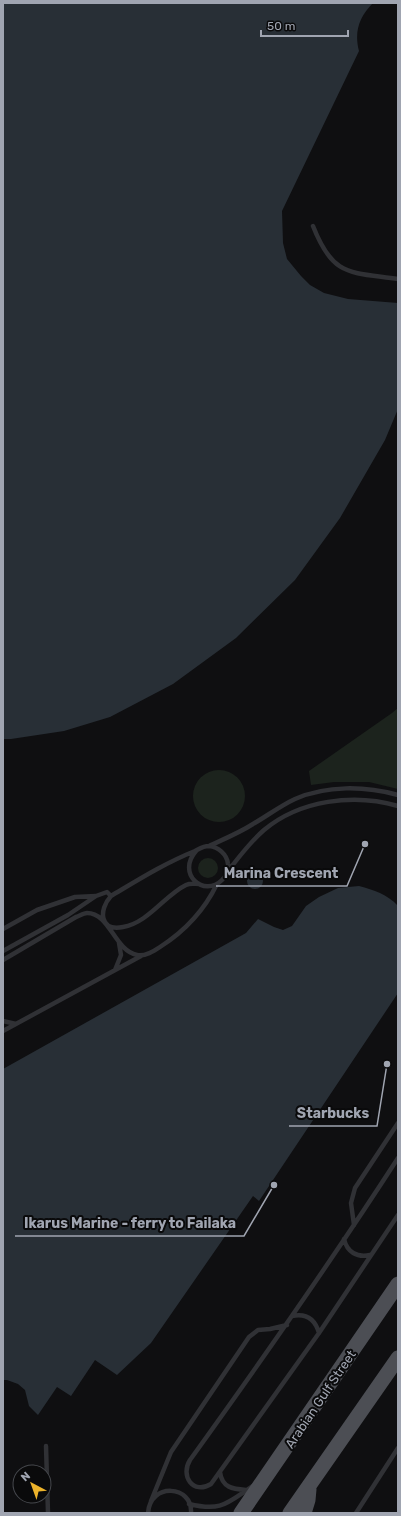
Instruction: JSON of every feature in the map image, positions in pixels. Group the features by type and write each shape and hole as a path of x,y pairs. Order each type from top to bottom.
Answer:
{"main road":[{"name":"Arabian Gulf Street","path":"241,1513 398,1284"},
{"path":"290,1513 392,1373 398,1358"},
{"path":"304,1513 310,1485"}],"lane":[{"path":"312,226 327,254 341,268 353,273 398,279"},
{"path":"217,884 205,886 198,884 186,885 135,923 119,928 112,928 106,925 103,910 107,900 111,896 174,860 202,847 209,846 242,830 296,798 316,792 361,788 398,795"},
{"path":"3,1031 141,956 154,951 182,932 201,911 212,896 217,884 226,876 228,871 265,830 282,818 308,806 330,802 361,800 376,801 398,806"},
{"path":"209,846 216,848 226,857 228,871"},
{"path":"196,851 189,862 188,868 190,874 198,884"},
{"path":"3,951 68,915 96,896 107,892 111,896"},
{"path":"3,929 37,910 75,897 96,896"},
{"path":"3,960 76,917 86,913 97,915 118,943 125,949 141,956"},
{"path":"114,971 119,964 121,955 118,943"},
{"path":"3,1021 16,1024"},
{"path":"354,1225 351,1203 355,1188 398,1123"},
{"path":"398,1158 287,1325 190,1460 186,1474 190,1483 195,1487 204,1488 212,1484 319,1332 398,1215"},
{"path":"344,1239 351,1252 360,1256 370,1255"},
{"path":"292,1316 304,1315 310,1318 314,1321 319,1332"},
{"path":"148,1513 151,1501 171,1452 249,1337 258,1330 287,1325"},
{"path":"46,1446 48,1513"},
{"path":"356,1513 398,1448"},
{"path":"220,1472 222,1481 228,1488 246,1490"},
{"path":"189,1504 203,1507 223,1505 266,1477"},
{"path":"151,1501 161,1492 168,1491 180,1494 186,1498 191,1513"}],"shaded area":[{"path":"3,3 373,3 364,14 359,25 357,37 359,51 282,211 283,243 287,259 310,285 324,293 348,299 398,303 398,409 385,440 340,518 295,580 236,638 173,684 110,717 64,731 11,739 3,739"},
{"path":"398,708 398,789 369,782 334,782 311,785 309,771"},
{"path":"219,770 233,774 241,782 245,796 241,810 233,818 219,822 205,818 197,810 193,796 197,782 205,774"},
{"path":"208,858 215,861 218,868 215,875 208,878 201,875 198,868 201,861"},
{"path":"252,873 258,873 263,878 261,887 258,889 252,889 247,884 247,878"},
{"path":"359,886 380,893 389,898 398,906 398,993 259,1201 253,1196 151,1343 117,1375 95,1360 71,1396 57,1387 38,1415 29,1406 25,1390 18,1384 3,1380 3,1069 246,933 258,919 283,930 292,926 306,906 319,897 338,888"}],"place":[{"name":"Marina Crescent","path":"365,844"},
{"name":"Starbucks","path":"387,1064"},
{"name":"Ikarus Marine - ferry to Failaka","path":"274,1185"}]}
